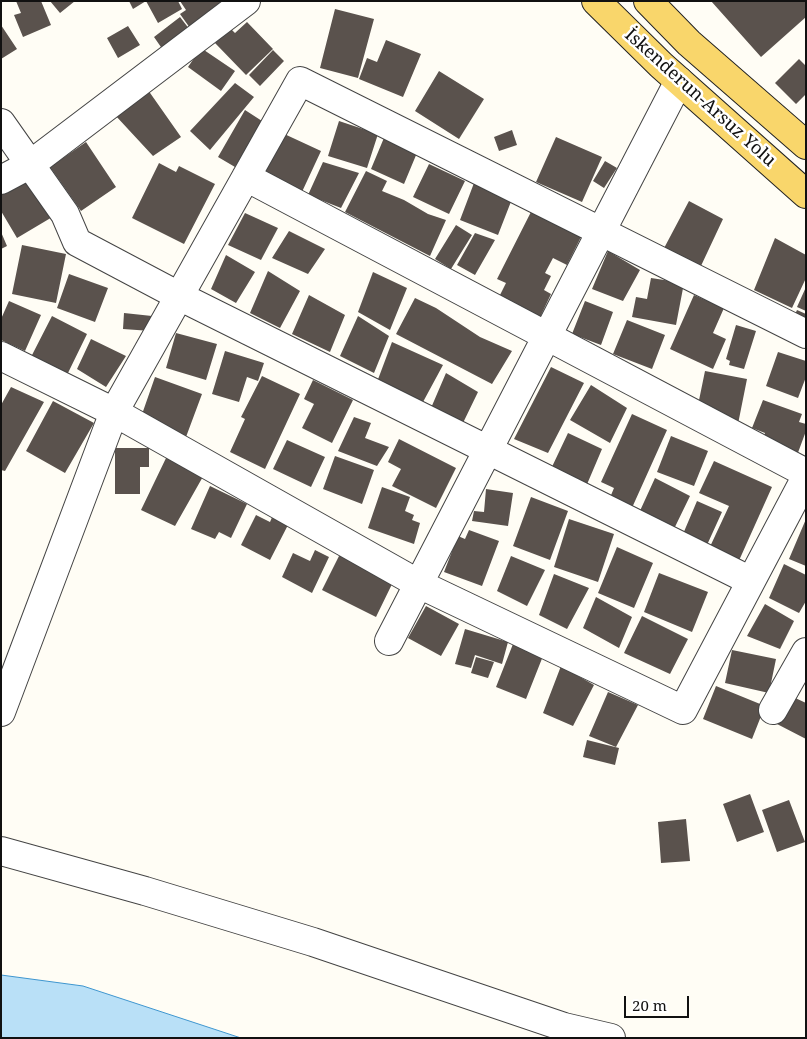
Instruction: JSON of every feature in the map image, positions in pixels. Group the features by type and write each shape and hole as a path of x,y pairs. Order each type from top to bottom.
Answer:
{"main road":[{"name":"İskenderun-Arsuz Yolu","path":"596,1 679,81 806,194"},
{"name":"İskenderun-Arsuz Yolu","path":"648,1 689,43 806,145"}],"street":[{"path":"1,180 31,164 246,1"},
{"path":"1,712 114,412 300,81 806,334"},
{"path":"389,641 679,81"},
{"path":"1,123 65,214 77,242 179,296 751,581"},
{"path":"1,356 114,412 419,584 683,710 806,475 246,177"},
{"path":"773,710 806,652"},
{"path":"1,851 314,942 564,1027 611,1038"}],"water":[{"path":"1,975 83,986 241,1038 1,1038"}],"building":[{"path":"16,1 41,1 51,25 23,37 14,15 21,13"},
{"path":"50,1 75,1 60,13"},
{"path":"129,1 146,1 133,9"},
{"path":"146,1 178,1 182,9 158,23"},
{"path":"180,1 224,1 190,28 180,14 186,10"},
{"path":"711,1 806,1 806,17 761,57"},
{"path":"335,9 374,19 358,78 320,68"},
{"path":"180,17 190,30 163,50 154,37"},
{"path":"247,22 273,49 246,75 215,43 230,28 235,33"},
{"path":"1,25 17,49 1,59"},
{"path":"128,26 140,45 118,58 107,38"},
{"path":"386,40 421,54 403,97 359,79 367,58 377,62"},
{"path":"201,48 235,71 221,91 188,67"},
{"path":"273,50 284,61 260,86 249,75"},
{"path":"799,59 806,66 806,94 796,104 775,83"},
{"path":"439,71 484,99 459,139 415,111"},
{"path":"235,83 254,97 210,150 190,131"},
{"path":"148,90 181,137 153,156 115,115"},
{"path":"245,110 262,121 235,167 218,157"},
{"path":"339,121 378,134 367,168 328,156"},
{"path":"512,130 517,145 499,151 494,137"},
{"path":"280,132 321,151 301,194 260,175"},
{"path":"386,133 419,148 404,184 371,169"},
{"path":"556,137 602,157 582,202 536,182"},
{"path":"86,142 116,187 81,211 50,167"},
{"path":"605,161 617,168 604,188 593,181"},
{"path":"323,162 359,173 341,208 308,195"},
{"path":"159,163 176,172 179,166 215,184 184,244 132,218"},
{"path":"429,164 465,181 449,214 413,197"},
{"path":"366,171 387,181 382,191 404,200 428,214 446,220 430,256 345,212"},
{"path":"30,176 54,216 17,238 1,211 1,193"},
{"path":"474,183 512,199 498,235 460,220"},
{"path":"689,201 723,219 700,268 662,252"},
{"path":"534,206 584,231 567,265 553,258 545,273 551,276 544,290 551,294 536,326 495,305 506,283 497,279"},
{"path":"245,213 278,228 261,260 228,245"},
{"path":"456,225 472,235 451,269 435,259"},
{"path":"289,231 325,249 308,274 272,258"},
{"path":"1,232 7,246 1,249"},
{"path":"475,233 495,240 475,275 457,265"},
{"path":"775,238 806,255 806,278 792,308 754,290"},
{"path":"22,245 66,254 56,303 12,294"},
{"path":"608,251 640,270 623,301 592,289"},
{"path":"226,255 255,272 236,303 211,289"},
{"path":"268,271 300,291 280,328 250,313"},
{"path":"373,272 407,288 390,330 358,312"},
{"path":"69,274 108,288 95,322 57,308"},
{"path":"651,278 684,283 676,325 632,317 636,297 647,299"},
{"path":"806,287 806,311 797,307"},
{"path":"309,295 345,315 330,352 292,334"},
{"path":"694,295 724,308 713,333 726,339 713,369 670,349"},
{"path":"415,298 436,308 480,337 512,351 492,384 396,334"},
{"path":"9,301 41,315 25,351 1,340 1,319"},
{"path":"585,301 613,312 601,345 572,334"},
{"path":"797,310 806,314 806,333 790,325"},
{"path":"124,313 152,316 151,331 123,329"},
{"path":"52,316 87,334 67,375 31,357"},
{"path":"358,316 389,336 374,373 340,356"},
{"path":"627,320 665,335 652,369 613,354"},
{"path":"736,325 756,331 744,369 729,365 730,361 726,359"},
{"path":"176,333 217,344 206,380 166,368"},
{"path":"91,339 126,356 106,387 77,369"},
{"path":"392,342 443,365 423,402 377,382"},
{"path":"225,351 264,363 258,381 247,377 239,402 212,394"},
{"path":"778,352 806,361 806,377 798,398 766,386"},
{"path":"551,367 584,383 548,453 514,439"},
{"path":"705,371 747,379 738,424 697,410"},
{"path":"446,373 478,392 462,425 431,408"},
{"path":"262,376 300,394 265,469 230,452 245,419 241,417"},
{"path":"155,377 202,394 186,437 140,420"},
{"path":"313,380 353,400 332,443 302,428 314,404 304,399"},
{"path":"591,385 627,408 610,443 570,420"},
{"path":"11,387 44,402 5,471 1,470 1,405"},
{"path":"763,400 802,414 799,422 806,424 806,431 796,458 761,445 765,433 752,428"},
{"path":"53,401 94,423 65,473 26,451"},
{"path":"632,414 667,430 631,510 609,500 614,488 601,482"},
{"path":"354,417 371,423 365,438 389,447 377,466 338,451"},
{"path":"568,433 602,449 585,489 550,471"},
{"path":"671,436 708,451 694,486 657,472"},
{"path":"399,439 456,468 436,508 392,486 401,469 388,462"},
{"path":"287,440 325,457 311,487 273,469"},
{"path":"115,448 149,448 149,467 140,467 140,494 115,494"},
{"path":"167,456 205,473 175,526 141,510"},
{"path":"335,456 374,470 362,504 323,489"},
{"path":"714,461 772,487 737,565 708,551 729,506 699,493"},
{"path":"655,478 690,496 673,531 639,513"},
{"path":"210,486 247,504 231,538 219,532 215,539 191,529"},
{"path":"382,487 410,497 405,511 414,515 412,520 420,523 414,544 368,528"},
{"path":"486,489 513,493 508,526 472,521 474,511 484,512"},
{"path":"531,497 568,511 550,560 513,546"},
{"path":"697,501 722,512 707,545 683,534"},
{"path":"256,515 270,522 273,515 289,523 270,560 241,545"},
{"path":"569,519 614,534 598,582 554,567"},
{"path":"806,519 806,566 789,559"},
{"path":"469,530 499,541 482,586 444,572 458,536 465,539"},
{"path":"617,547 653,563 634,608 598,593"},
{"path":"315,550 329,557 312,593 282,577 293,553 310,561"},
{"path":"340,554 394,580 376,617 322,590"},
{"path":"511,556 545,570 527,606 497,591"},
{"path":"784,564 806,575 806,601 799,613 769,598"},
{"path":"659,573 708,592 692,632 644,612"},
{"path":"554,574 589,588 567,629 539,615"},
{"path":"596,597 632,617 619,648 583,628"},
{"path":"765,604 794,621 780,649 747,636"},
{"path":"426,606 459,624 441,656 408,638"},
{"path":"642,616 688,639 670,674 624,653"},
{"path":"465,629 508,642 502,664 475,655 471,668 455,664"},
{"path":"513,644 543,656 526,699 496,687"},
{"path":"732,650 776,659 769,693 725,683"},
{"path":"476,657 494,662 488,678 471,673"},
{"path":"561,666 594,685 573,726 543,713"},
{"path":"716,686 765,706 752,739 703,719"},
{"path":"608,692 638,705 616,747 589,736"},
{"path":"791,696 806,703 806,739 777,724"},
{"path":"587,740 619,748 615,765 583,757"},
{"path":"750,794 764,832 737,842 723,804"},
{"path":"789,800 805,842 777,852 762,810"},
{"path":"686,819 690,861 661,863 658,822"}]}
